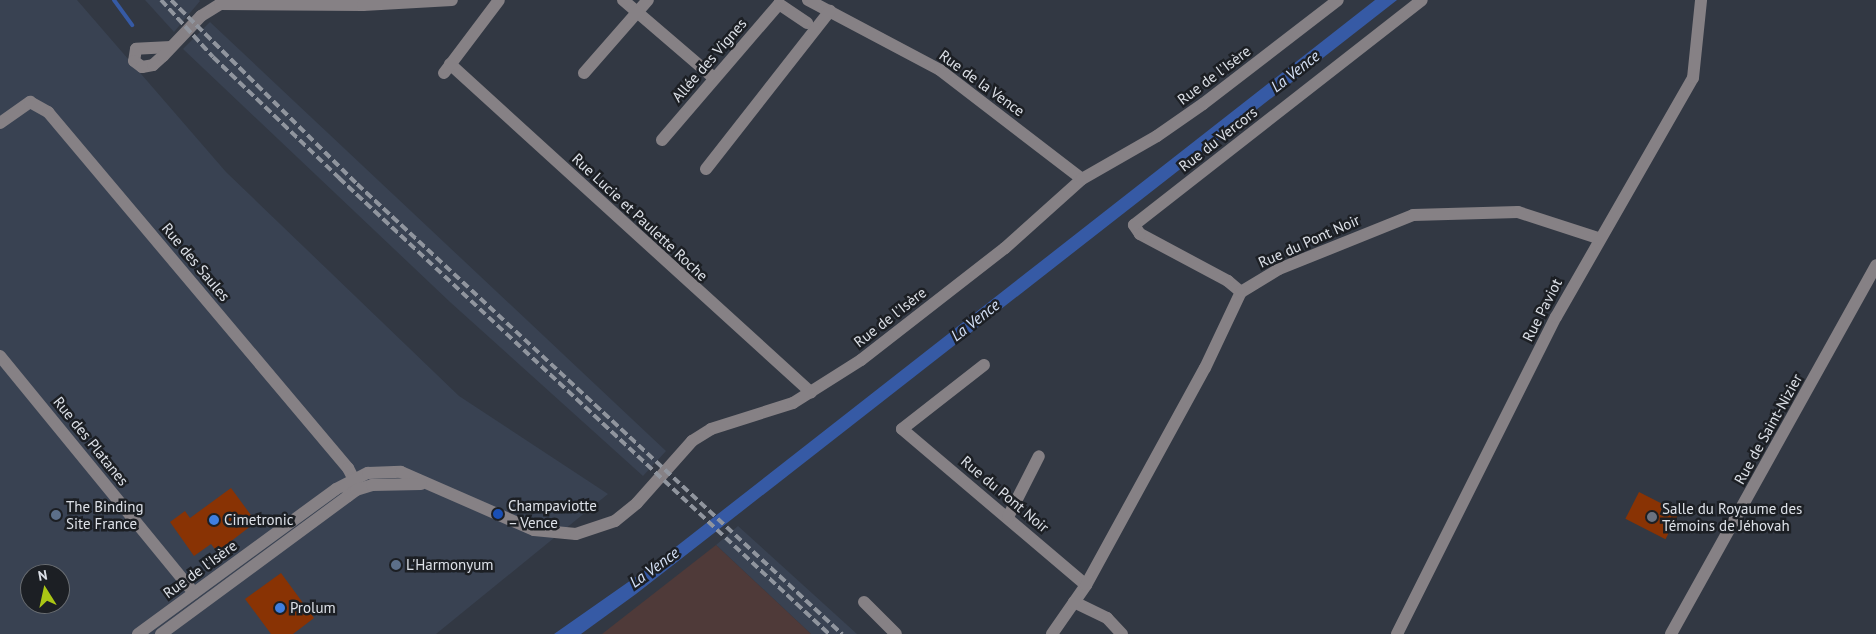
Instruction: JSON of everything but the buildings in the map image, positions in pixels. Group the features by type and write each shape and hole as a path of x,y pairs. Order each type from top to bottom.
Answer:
{"street":[{"path":"171,47 201,16 220,4 363,5 452,0"},
{"name":"Rue Lucie et Paulette Roche","path":"498,0 447,68 811,392"},
{"path":"623,0 714,78"},
{"path":"584,73 648,0"},
{"name":"Rue de la Vence","path":"808,0 940,70 1082,179"},
{"name":"Rue de l'Isère","path":"138,634 354,478 383,471 401,472 534,530 576,534 616,521 637,503 692,442 711,429 771,413 811,392 861,360 1005,248 1082,179 1196,110 1338,0"},
{"name":"Rue du Vercors","path":"1241,292 1228,280 1140,234 1134,224 1422,0"},
{"name":"Rue Paviot","path":"1397,634 1598,238 1693,78 1701,0"},
{"name":"Allée des Vignes","path":"662,140 779,4 806,23"},
{"path":"706,168 830,11"},
{"name":"Rue des Saules","path":"0,123 30,102 48,112 354,478"},
{"name":"Rue du Pont Noir","path":"1241,292 1279,268 1413,215 1518,212 1598,238"},
{"name":"Rue de Saint-Nizier","path":"1671,634 1876,265"},
{"path":"1052,634 1086,585 1205,368 1241,292"},
{"name":"Rue des Platanes","path":"0,356 194,594"},
{"name":"Rue du Pont Noir","path":"984,365 902,429 1086,585"},
{"path":"1008,517 1039,456"},
{"path":"348,496 354,478"},
{"name":"Rue de l'Isère","path":"161,634 348,496 372,485 428,484"},
{"path":"864,602 896,634"},
{"path":"1074,602 1107,618 1122,634"}],"shaded area":[{"path":"0,0 77,0 226,172 459,396 608,494 436,634 0,634"},
{"path":"145,0 199,0 200,1 174,32"},
{"path":"210,22 666,451 643,476 450,302 183,49"},
{"path":"738,526 857,634 811,634 716,545"},
{"path":"716,545 811,634 602,634"}],"water":[{"name":"La Vence","path":"1375,0 1397,0 636,594 581,634 554,634 654,564"}],"waterway":[{"path":"114,0 132,25"}],"railway":[{"path":"161,0 213,57 339,178 829,634"},
{"path":"171,0 357,184 842,634"}],"place":[{"name":"Champaviotte – Vence","path":"498,514"},
{"name":"The Binding Site France","path":"56,515"},
{"name":"Salle du Royaume des Témoins de Jéhovah","path":"1652,517"},
{"name":"Cimetronic","path":"214,520"},
{"name":"L'Harmonyum","path":"396,565"},
{"name":"Prolum","path":"280,608"}]}
